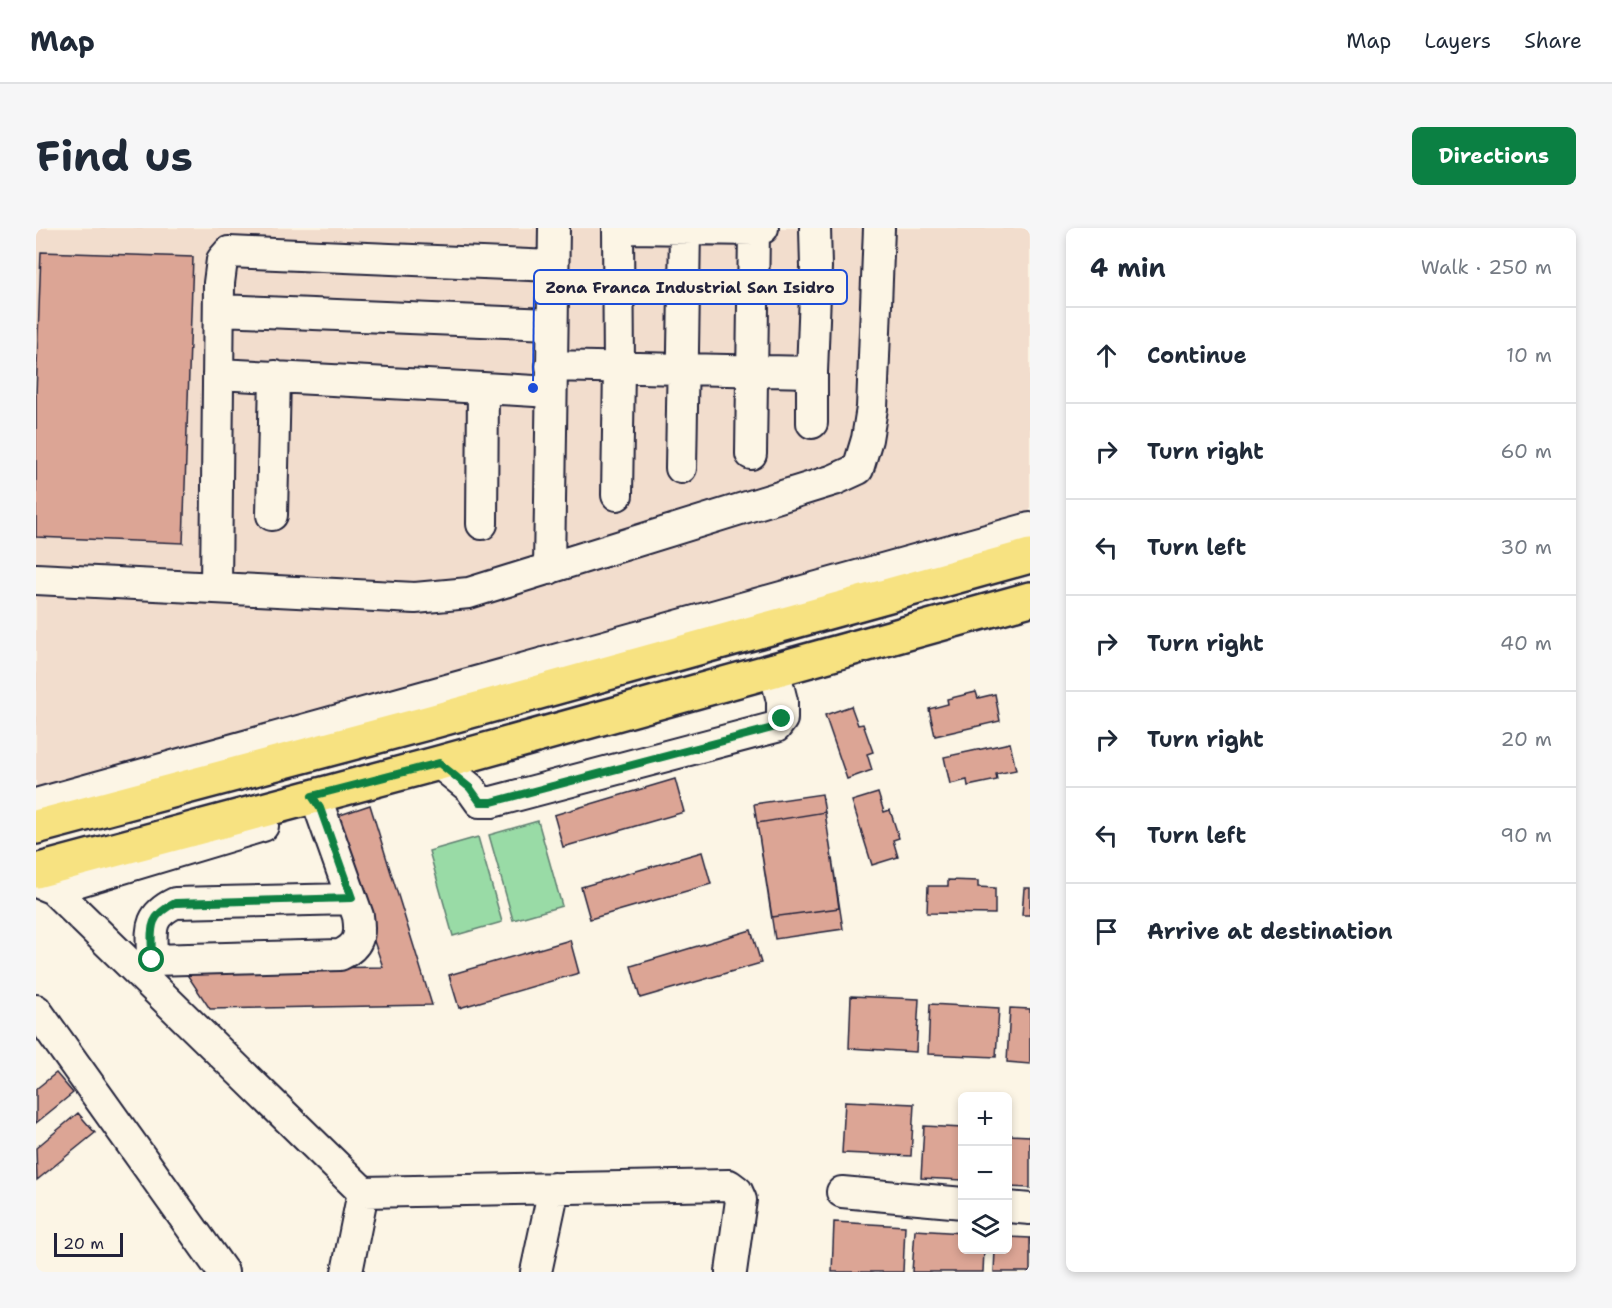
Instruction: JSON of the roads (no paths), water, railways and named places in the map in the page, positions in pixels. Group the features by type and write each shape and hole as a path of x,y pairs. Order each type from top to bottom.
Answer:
{"main road":[{"path":"36,827 438,720 1030,556"},
{"path":"42,881 316,802 439,763 1030,599"}],"street":[{"path":"549,569 554,228"},
{"path":"617,495 618,228"},
{"path":"632,228 758,229 751,454"},
{"path":"812,423 815,228"},
{"path":"36,579 415,598 469,593 834,480 858,469 867,439 872,408 879,228"},
{"path":"681,468 685,230"},
{"path":"216,588 219,310 222,260 229,252 552,266"},
{"path":"219,310 551,324"},
{"path":"218,374 483,388 619,368 812,372"},
{"path":"272,515 275,376"},
{"path":"482,524 483,388"},
{"path":"36,804 1030,528"},
{"path":"439,763 470,788 480,802 492,802 776,727 782,719 782,701 774,669"},
{"path":"146,966 340,955 350,950 358,940 360,929 358,916 316,802"},
{"path":"42,881 146,966 363,1192 729,1185 737,1191 741,1200 731,1272"},
{"path":"146,966 155,918 161,910 175,903 352,898"},
{"path":"36,1010 44,1040 223,1272"},
{"path":"536,1272 554,1188"},
{"path":"347,1272 363,1192"},
{"path":"842,1192 958,1203"},
{"path":"1012,1207 1030,1209"}],"place":[{"name":"Zona Franca Industrial San Isidro","path":"533,388"}]}
